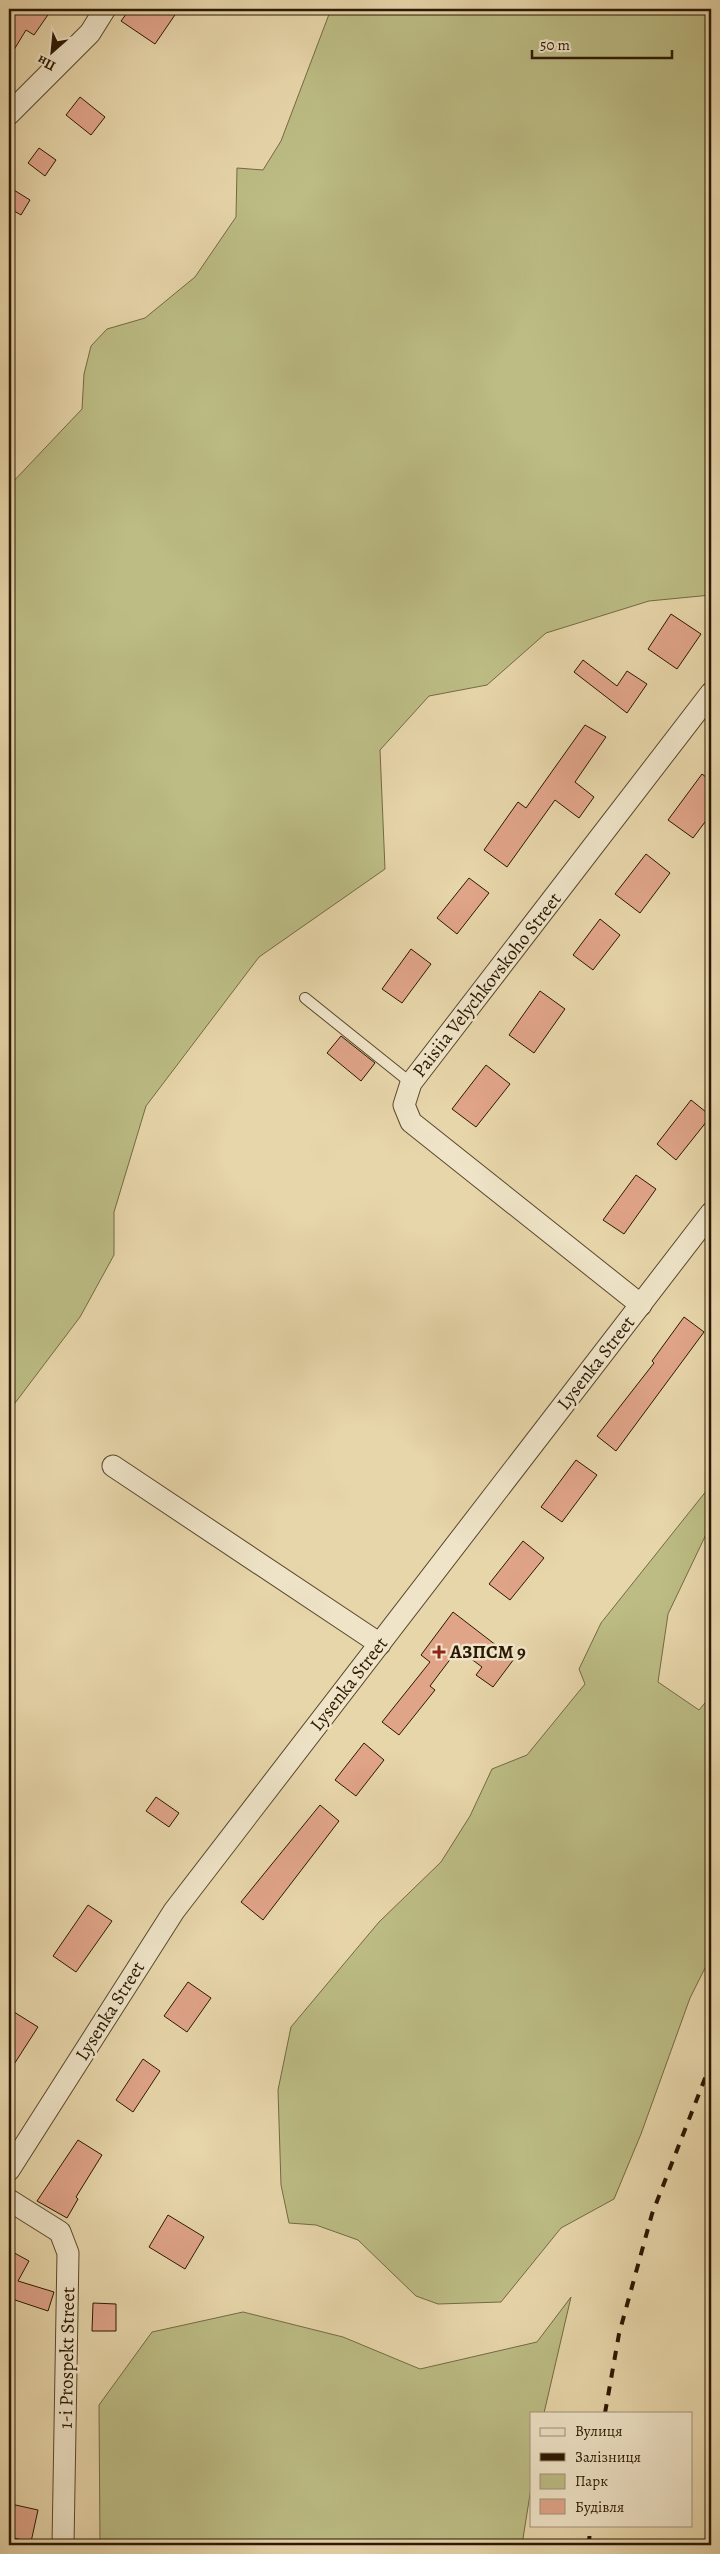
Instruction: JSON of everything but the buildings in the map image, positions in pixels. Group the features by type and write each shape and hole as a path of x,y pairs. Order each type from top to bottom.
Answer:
{"street":[{"path":"9,114 90,33 105,9"},
{"name":"Paisiia Velychkovskoho Street","path":"641,1305 412,1122 404,1105 411,1083 711,693"},
{"name":"Lysenka Street","path":"9,2170 174,1911 711,1214"},
{"path":"113,1466 380,1644"},
{"name":"1-i Prospekt Street","path":"9,2200 60,2232 68,2252 63,2545"}],"lane":[{"path":"305,998 411,1083"}],"green space":[{"path":"331,9 711,9 711,595 649,601 546,633 487,685 429,696 380,750 385,869 259,957 146,1106 114,1212 114,1255 80,1317 9,1411 9,486 82,409 84,374 91,346 107,329 145,318 195,277 236,217 237,168 263,170 281,141"},
{"path":"711,1485 711,1524 668,1614 658,1682 699,1710 711,1696 711,1956 690,1998 641,2134 614,2199 561,2228 501,2302 438,2304 416,2296 358,2240 316,2225 289,2223 281,2185 278,2090 291,2027 379,1922 441,1862 470,1816 492,1769 527,1755 585,1684 579,1669 601,1623"},
{"path":"571,2297 544,2412 530,2412 530,2494 522,2545 100,2545 99,2405 152,2332 243,2312 343,2337 420,2369 537,2342"}],"railway":[{"path":"605,2412 619,2334 652,2214 711,2063"},
{"path":"589,2545 590,2526"}],"place":[{"name":"АЗПСМ 9","path":"439,1652"}]}
